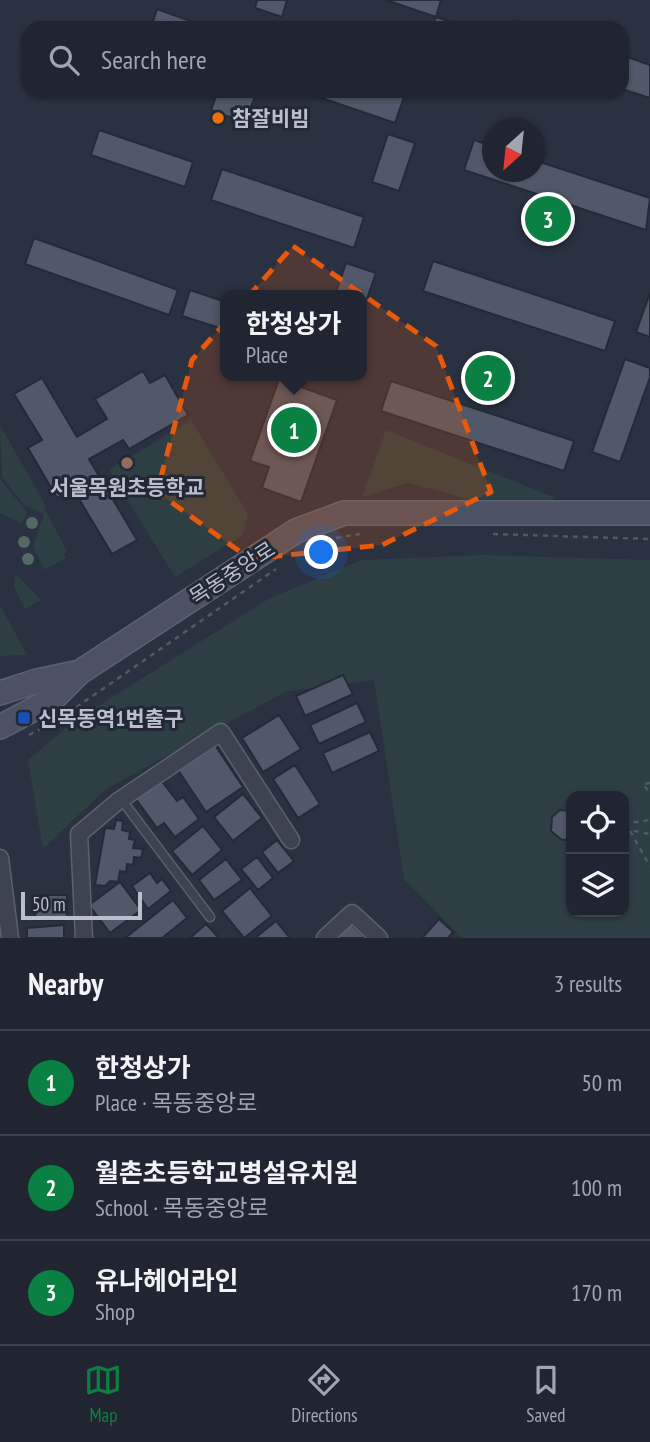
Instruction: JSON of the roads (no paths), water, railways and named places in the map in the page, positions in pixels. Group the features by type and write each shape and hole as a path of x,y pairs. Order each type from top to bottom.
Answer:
{"main road":[{"name":"목동중앙로","path":"0,693 37,681 80,672 296,531 344,513 650,513"},
{"path":"0,727 52,699 80,672"}],"street":[{"path":"83,938 79,834 121,799 221,732 291,840"},
{"path":"0,858 10,938"},
{"path":"325,938 352,914 379,938"}],"lane":[{"path":"121,799 210,917"}],"place":[{"name":"참잘비빔","path":"218,118"},
{"name":"유나헤어라인","path":"548,219"},
{"name":"월촌초등학교병설유치원","path":"488,378"},
{"name":"한청상가","path":"294,430"},
{"name":"서울목원초등학교","path":"127,463"},
{"name":"신목동역1번출구","path":"24,718"}]}
